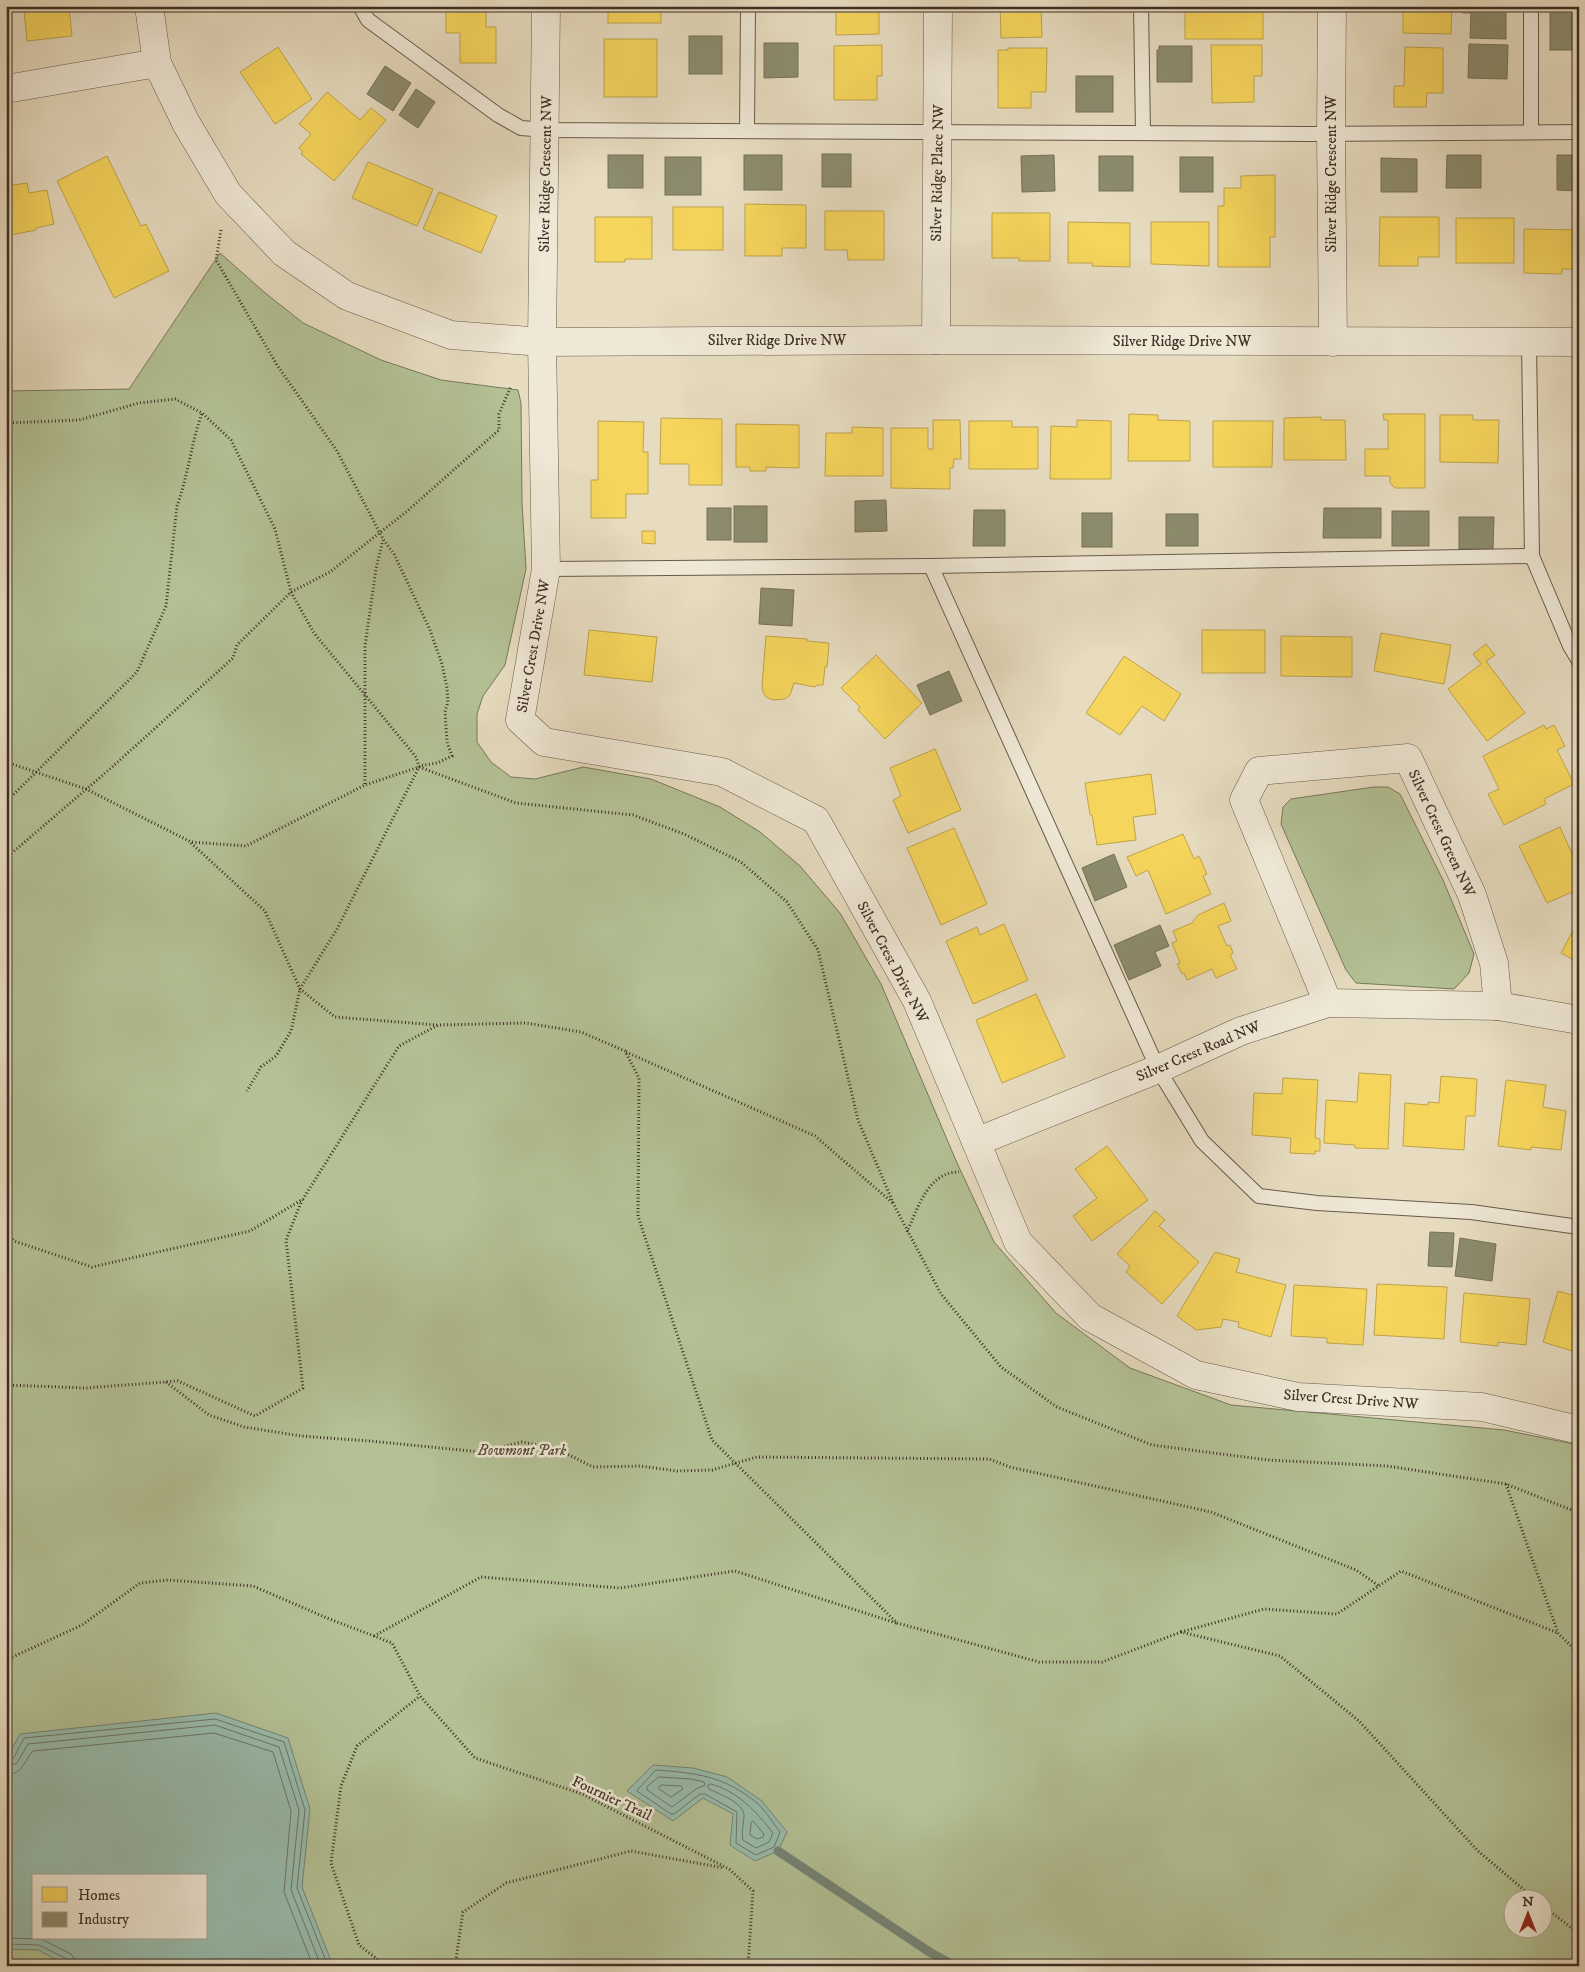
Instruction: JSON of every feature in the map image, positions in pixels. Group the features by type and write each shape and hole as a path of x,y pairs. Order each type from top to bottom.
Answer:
{"street":[{"name":"Silver Ridge Drive NW","path":"149,6 157,63 186,123 228,194 284,253 348,296 450,335 542,342 936,340 1579,342"},
{"name":"Silver Ridge Crescent NW","path":"542,342 546,6"},
{"name":"Silver Ridge Place NW","path":"936,340 938,6"},
{"name":"Silver Ridge Crescent NW","path":"1332,6 1333,342"},
{"path":"6,89 157,63"},
{"name":"Silver Crest Drive NW","path":"542,342 546,569 520,720 544,742 722,772 816,820 917,1001 1018,1242 1090,1317 1196,1376 1298,1398 1482,1407 1579,1430"},
{"name":"Silver Crest Green NW","path":"1328,1003 1244,800 1259,771 1408,758 1472,895 1494,963 1498,1006"},
{"name":"Silver Crest Road NW","path":"976,1142 1158,1069 1241,1031 1328,1003 1498,1006 1579,1020"}],"lane":[{"path":"360,6 368,20 498,115 521,128 546,130 1143,133 1579,132"},
{"path":"747,131 748,6"},
{"path":"1141,6 1143,133"},
{"path":"1531,6 1531,131"},
{"path":"1528,342 1532,556 1570,646 1579,661"},
{"path":"546,569 931,566 1532,556"},
{"path":"931,566 1158,1069 1202,1141 1259,1196 1317,1203 1471,1212 1579,1226"}],"path":[{"path":"191,842 246,846 365,785 437,763 452,756 446,724 445,712 448,702 442,664 430,630 394,554 383,539 337,451 277,365 216,260 228,194"},
{"path":"6,858 233,658 237,646 291,592 330,572 406,512 499,430 499,414 511,386"},
{"path":"6,423 79,420 139,403 175,399 202,413 231,440 274,529 291,592 314,633 416,757 419,767 337,929 300,989 291,1031 276,1056 261,1067 247,1091"},
{"path":"6,802 137,672 166,606 176,506 182,491 196,430 202,413"},
{"path":"365,785 365,646 376,569 383,539"},
{"path":"6,762 86,789 191,842 264,911 300,989 335,1017 438,1025 526,1023 581,1032 816,1136 894,1205"},
{"path":"419,767 516,804 634,815 684,834 741,862 788,902 818,950 858,1120 894,1205 940,1294 1000,1367 1058,1407 1152,1445 1268,1460 1387,1466 1506,1484 1579,1513"},
{"path":"6,1384 86,1388 178,1381 255,1416 303,1388 286,1240 303,1199 399,1046 438,1025"},
{"path":"625,1051 639,1078 638,1216 712,1440 897,1623"},
{"path":"907,1232 935,1179 950,1172"},
{"path":"6,1230 14,1241 92,1267 250,1231 303,1199"},
{"path":"166,1382 209,1415 244,1427 301,1436 481,1452 522,1442 557,1449 593,1467 640,1466 676,1471 712,1470 757,1457 989,1459 1010,1467 1212,1512 1356,1570 1379,1586"},
{"path":"1506,1484 1558,1633"},
{"path":"373,1636 481,1577 620,1588 735,1571 897,1623 1039,1662 1102,1662 1181,1632 1264,1609 1337,1614 1401,1571 1558,1633 1579,1654"},
{"name":"Fournier Trail","path":"6,1660 82,1625 140,1583 168,1580 252,1586 392,1643 420,1696 475,1758 582,1794 729,1869 753,1891 748,1966"},
{"path":"1181,1632 1280,1656 1359,1721 1478,1851 1524,1890"},
{"path":"386,1966 360,1945 332,1863 341,1786 357,1746 420,1696"},
{"path":"462,1966 456,1958 464,1912 506,1883 631,1851 729,1869"},
{"path":"1552,1913 1579,1934"}],"green space":[{"name":"Bowmont Park","path":"220,253 303,323 381,360 441,380 518,390 521,403 522,503 526,569 505,665 483,696 477,714 477,742 491,762 511,777 535,779 583,767 651,779 720,807 760,832 800,866 840,913 881,984 957,1163 994,1242 1056,1313 1130,1368 1231,1405 1504,1430 1579,1445 1579,1966 6,1966 6,391 129,389"},
{"path":"1374,787 1388,787 1400,794 1443,880 1474,954 1469,973 1454,989 1356,983 1346,970 1281,824 1283,807 1291,799"}],"water":[{"path":"216,1713 288,1738 310,1809 302,1887 333,1966 68,1966 38,1950 6,1949 6,1760 20,1734"},
{"path":"653,1765 693,1768 727,1777 762,1801 787,1832 778,1851 755,1861 730,1845 733,1814 703,1798 673,1821 627,1791"}],"building: Homes":[{"path":"21,6 69,6 72,36 27,41 24,10 21,10"},
{"path":"233,6 279,6 234,11"},
{"path":"446,6 486,6 486,27 496,27 496,63 460,63 460,33 446,33"},
{"path":"608,6 661,6 661,23 608,23"},
{"path":"836,6 879,6 879,34 836,35"},
{"path":"1000,6 1041,6 1042,37 1001,38"},
{"path":"1185,6 1263,6 1263,39 1185,39"},
{"path":"1403,6 1452,6 1451,34 1403,33"},
{"path":"604,39 657,39 657,97 604,97"},
{"path":"882,45 882,76 877,76 877,100 834,100 834,46"},
{"path":"1211,45 1262,45 1262,76 1254,76 1254,102 1212,103"},
{"path":"278,47 312,99 275,124 240,72"},
{"path":"1405,47 1443,48 1443,93 1427,93 1426,107 1394,107 1394,86 1404,86"},
{"path":"1008,48 1047,48 1046,92 1031,92 1031,108 998,108 998,50 1008,50"},
{"path":"327,92 360,120 371,108 386,120 334,181 301,154 303,152 299,148 311,134 299,124"},
{"path":"107,156 141,226 146,224 169,271 114,298 57,181"},
{"path":"368,162 433,189 417,226 352,198"},
{"path":"1275,175 1275,237 1270,237 1270,267 1218,267 1218,206 1224,206 1224,188 1241,188 1241,176"},
{"path":"27,183 29,193 47,190 54,224 6,236 6,186"},
{"path":"439,192 497,216 481,253 423,229"},
{"path":"745,204 806,205 806,248 782,248 782,256 745,256"},
{"path":"673,207 723,207 723,250 673,250"},
{"path":"825,211 884,211 884,260 848,260 847,250 825,250"},
{"path":"992,213 1050,213 1050,261 1019,261 1019,258 992,258"},
{"path":"595,217 652,217 652,259 625,259 625,262 595,262"},
{"path":"1380,217 1439,217 1439,257 1418,257 1418,266 1379,266"},
{"path":"1456,218 1514,218 1514,263 1456,263"},
{"path":"1068,222 1130,223 1130,267 1092,266 1092,263 1068,263"},
{"path":"1151,222 1209,222 1209,266 1151,264"},
{"path":"1524,229 1579,230 1579,269 1562,269 1562,274 1524,273"},
{"path":"1129,414 1158,415 1158,420 1190,421 1190,461 1128,461"},
{"path":"1383,414 1425,414 1425,488 1395,488 1390,483 1390,476 1365,476 1365,449 1388,449 1388,420 1384,420"},
{"path":"1440,415 1473,415 1473,420 1499,420 1498,463 1440,462"},
{"path":"1321,417 1321,420 1345,420 1346,460 1284,460 1284,418"},
{"path":"661,418 722,419 722,485 689,485 689,464 660,464"},
{"path":"933,420 960,420 961,459 954,459 953,468 950,468 950,489 891,488 891,428 928,428 928,449 933,449"},
{"path":"1077,420 1111,421 1111,479 1050,479 1051,426 1077,427"},
{"path":"598,421 644,422 643,452 648,452 648,494 626,494 626,518 591,518 591,480 598,480"},
{"path":"969,421 1012,421 1012,427 1038,427 1038,469 969,469"},
{"path":"1213,421 1273,421 1272,467 1213,467"},
{"path":"736,424 799,425 799,468 766,467 766,471 750,471 750,467 736,467"},
{"path":"852,427 883,428 883,476 825,476 826,433 852,433"},
{"path":"642,531 655,531 655,544 642,543"},
{"path":"589,630 657,637 652,682 584,675"},
{"path":"1202,630 1265,630 1265,673 1202,673"},
{"path":"1381,633 1451,645 1444,684 1374,671"},
{"path":"766,636 807,639 807,641 829,643 823,685 815,687 794,683 790,695 785,699 773,700 766,697 762,686"},
{"path":"1281,636 1352,637 1352,677 1281,676"},
{"path":"1486,644 1495,655 1486,661 1525,713 1487,741 1448,689 1481,664 1473,654"},
{"path":"876,655 922,703 885,739 858,710 860,707 841,688"},
{"path":"1124,656 1181,694 1164,721 1142,706 1120,735 1086,713"},
{"path":"1544,725 1546,729 1554,725 1565,746 1557,750 1574,784 1544,799 1546,804 1504,825 1488,794 1499,789 1483,756"},
{"path":"935,749 961,810 908,833 893,800 901,796 890,768"},
{"path":"1151,774 1156,814 1133,817 1136,840 1097,845 1085,783"},
{"path":"1560,827 1579,869 1579,889 1547,903 1519,846"},
{"path":"954,828 987,904 941,925 907,848"},
{"path":"1183,834 1194,859 1199,856 1207,874 1203,876 1211,894 1166,914 1148,870 1136,876 1127,857"},
{"path":"1224,903 1231,921 1218,926 1227,946 1230,945 1233,953 1230,955 1237,969 1216,978 1212,969 1187,980 1177,964 1180,963 1172,943 1177,941 1173,931 1192,923 1198,915"},
{"path":"1579,919 1579,963 1561,953"},
{"path":"1004,924 1028,980 973,1004 946,941 977,927 980,935"},
{"path":"1036,994 1065,1057 1002,1083 976,1020"},
{"path":"1359,1073 1391,1075 1388,1149 1355,1148 1355,1145 1324,1143 1326,1100 1357,1102"},
{"path":"1441,1076 1477,1079 1475,1116 1466,1116 1464,1150 1403,1146 1405,1103 1428,1105 1428,1102 1439,1103"},
{"path":"1283,1078 1318,1080 1315,1138 1320,1139 1320,1151 1315,1151 1315,1154 1290,1153 1291,1138 1252,1135 1254,1093 1282,1094"},
{"path":"1506,1080 1546,1085 1543,1107 1566,1111 1561,1150 1531,1147 1531,1150 1498,1146"},
{"path":"1579,1106 1579,1124 1574,1123"},
{"path":"1107,1146 1148,1200 1092,1241 1073,1216 1097,1198 1075,1169"},
{"path":"1155,1211 1165,1220 1159,1226 1199,1262 1162,1304 1126,1272 1130,1266 1117,1254"},
{"path":"1215,1252 1240,1259 1236,1272 1286,1285 1271,1337 1238,1327 1239,1322 1223,1319 1221,1327 1196,1330 1177,1316"},
{"path":"1377,1284 1447,1287 1444,1339 1374,1335"},
{"path":"1294,1285 1367,1289 1363,1345 1327,1343 1327,1338 1291,1336"},
{"path":"1558,1291 1579,1297 1579,1353 1543,1342"},
{"path":"1464,1293 1530,1299 1526,1345 1498,1342 1498,1346 1460,1342"}],"building: Industry":[{"path":"800,6 800,7 765,7"},
{"path":"1463,6 1506,6 1506,39 1470,38 1471,13 1463,13"},
{"path":"1550,6 1579,6 1579,50 1550,50"},
{"path":"689,36 722,36 722,74 689,74"},
{"path":"764,43 798,43 798,77 764,78"},
{"path":"1469,44 1508,45 1507,79 1468,78"},
{"path":"1159,46 1192,46 1192,82 1157,82 1157,50 1159,50"},
{"path":"385,66 411,83 393,111 367,94"},
{"path":"1076,76 1113,76 1113,112 1076,112"},
{"path":"416,89 435,102 418,128 399,115"},
{"path":"822,154 851,154 851,187 822,187"},
{"path":"608,155 643,155 643,188 608,188"},
{"path":"744,155 782,155 782,190 744,190"},
{"path":"1054,155 1055,191 1022,192 1021,156"},
{"path":"1447,155 1481,155 1481,188 1446,188"},
{"path":"1557,155 1579,155 1579,191 1557,190"},
{"path":"1099,156 1133,156 1133,191 1099,191"},
{"path":"665,157 701,157 701,195 665,195"},
{"path":"1180,157 1213,157 1213,192 1180,192"},
{"path":"1381,158 1417,159 1417,192 1381,192"},
{"path":"886,500 887,531 855,532 855,501"},
{"path":"734,506 767,506 767,542 734,542"},
{"path":"707,508 731,508 731,540 707,540"},
{"path":"1324,508 1381,508 1381,538 1323,538"},
{"path":"974,510 1005,510 1005,546 973,546"},
{"path":"1392,511 1429,511 1429,546 1392,546"},
{"path":"1082,513 1112,513 1112,547 1082,547"},
{"path":"1166,514 1198,514 1198,546 1166,546"},
{"path":"1459,517 1494,517 1493,549 1459,549"},
{"path":"761,588 794,590 792,626 759,624"},
{"path":"949,671 962,701 930,715 917,685"},
{"path":"1114,854 1127,887 1095,901 1082,868"},
{"path":"1160,925 1169,946 1155,952 1161,966 1129,980 1114,945"},
{"path":"1430,1232 1454,1233 1452,1267 1428,1266"},
{"path":"1460,1238 1496,1244 1492,1281 1455,1276"}],"waterway":[{"path":"778,1851 931,1953 955,1966"}]}
